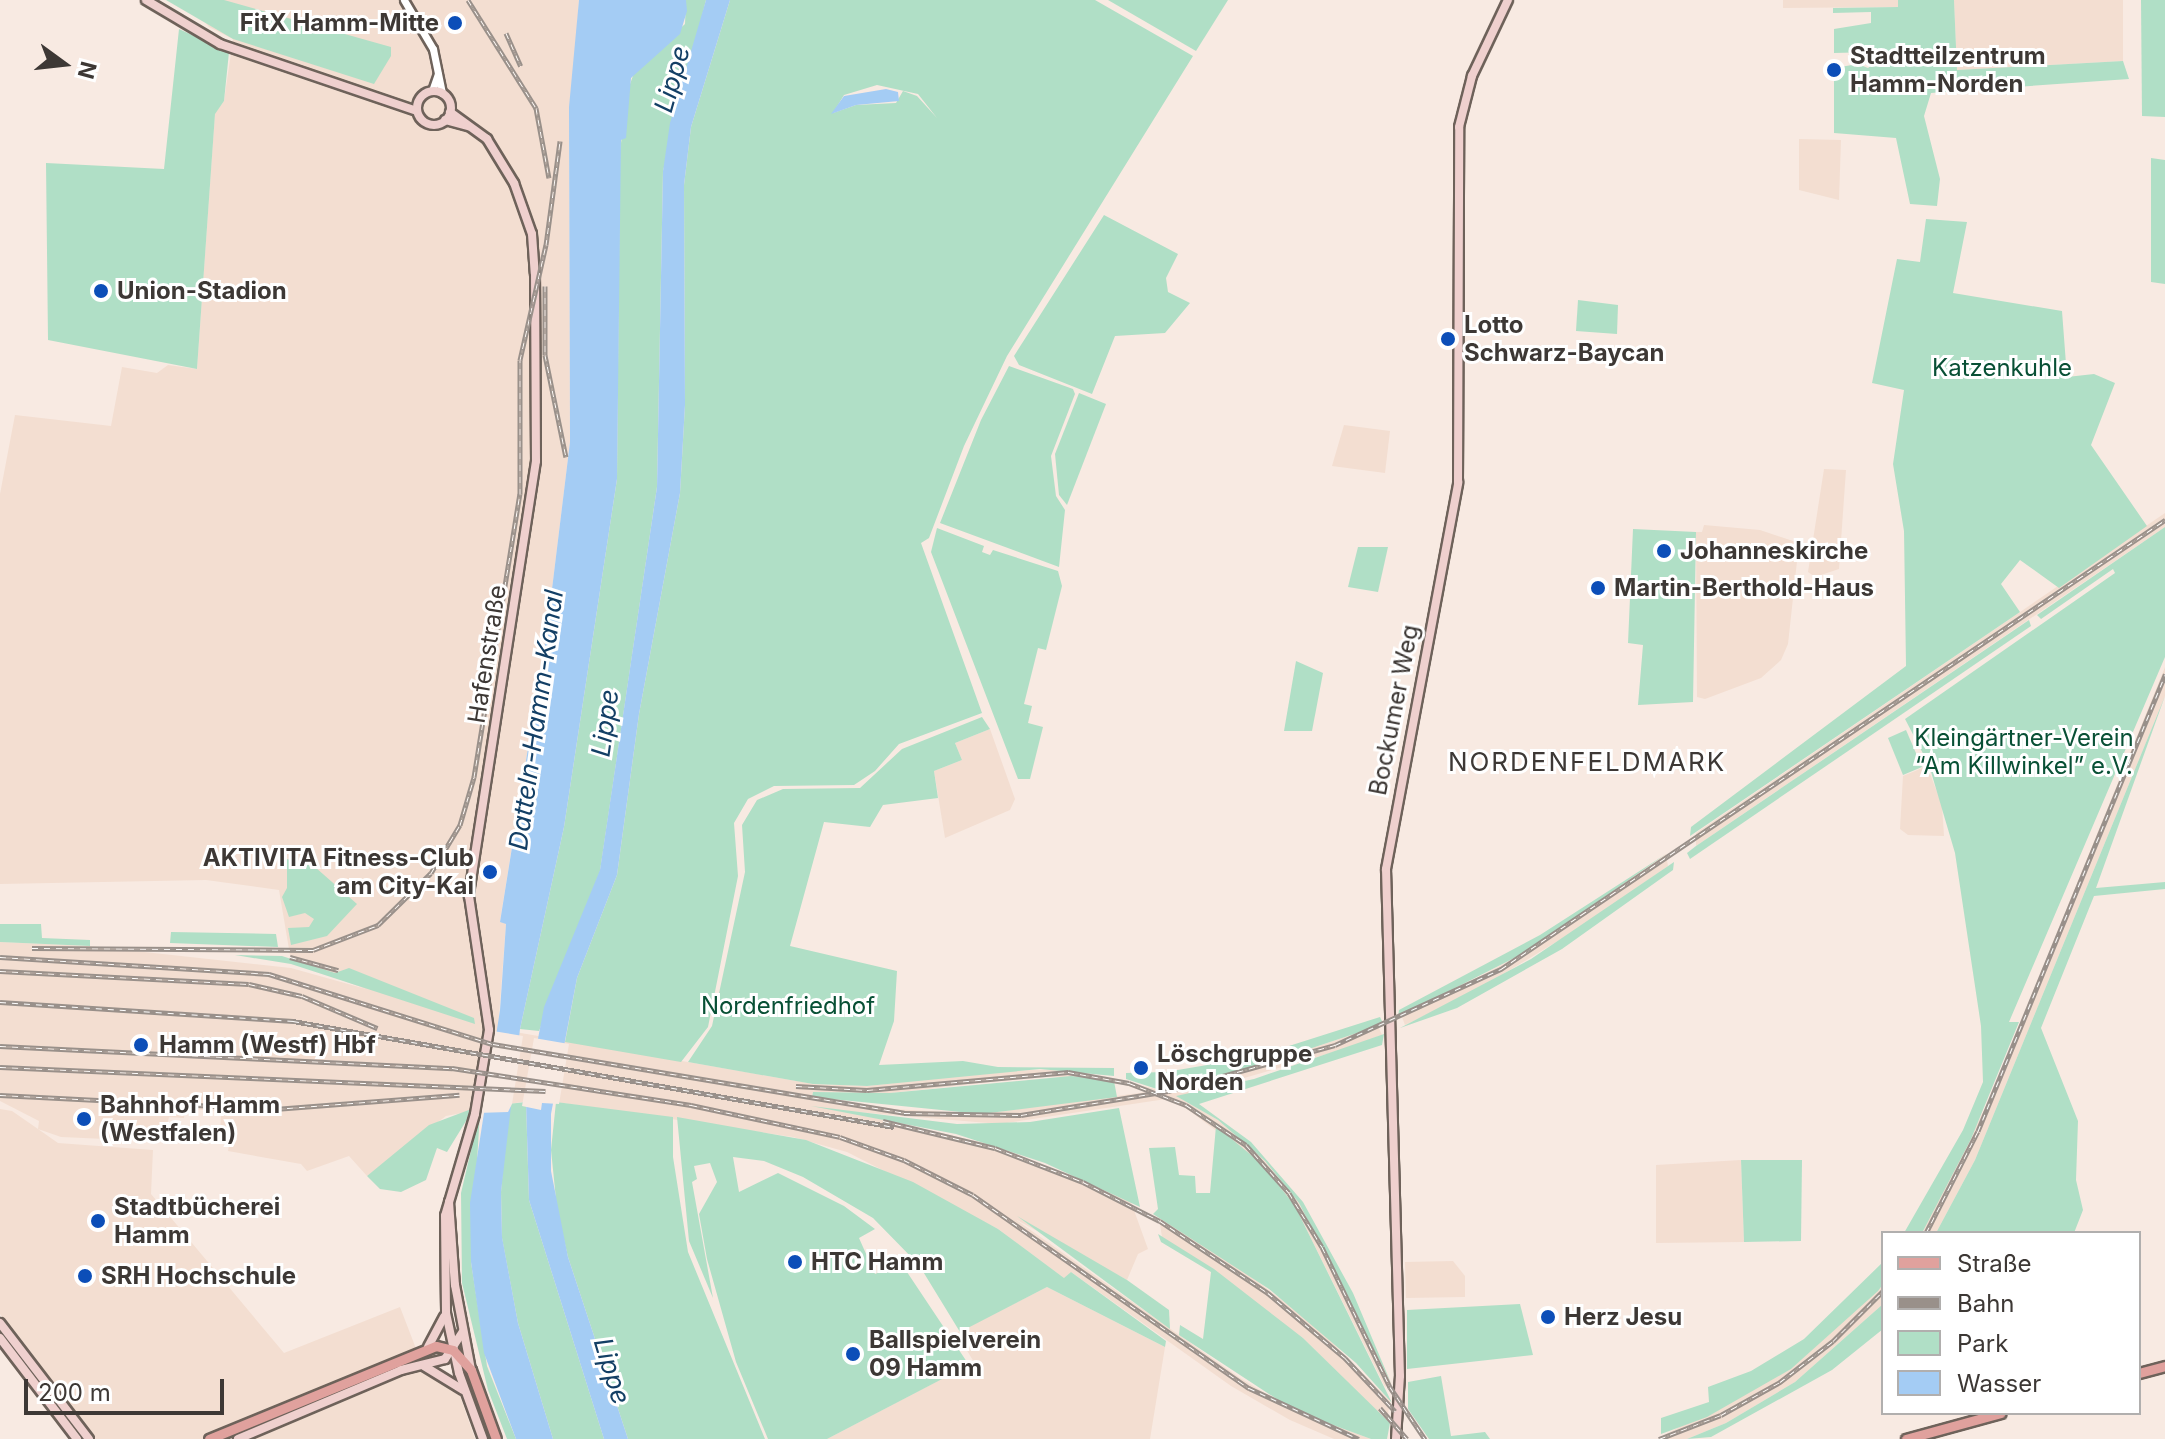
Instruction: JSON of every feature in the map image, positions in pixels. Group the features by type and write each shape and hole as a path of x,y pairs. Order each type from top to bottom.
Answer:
{"main road":[{"path":"146,0 220,44 398,103 417,107 432,91 442,93 448,116"},
{"name":"Bockumer Weg","path":"1396,1439 1400,1376 1386,869 1461,455 1459,127 1472,76 1508,0"},
{"name":"Hafenstraße","path":"417,107 426,123 448,116 468,126 494,147 527,215 534,251 538,423 532,494 469,896 489,1030 475,1114 453,1173 449,1202 446,1313 465,1392 483,1439"},
{"name":"Hafenstraße","path":"449,1202 463,1331 471,1370 496,1439"},
{"path":"428,1347 446,1313"},
{"path":"0,1323 89,1439"},
{"path":"209,1439 423,1365 453,1350 463,1331"},
{"path":"0,1338 77,1439"},
{"path":"238,1439 428,1347 453,1350 471,1370"},
{"path":"423,1365 465,1392"},
{"path":"2141,1372 2165,1366"},
{"path":"1906,1439 1994,1415"},
{"path":"63,1421 70,1439"}],"street":[{"path":"404,0 433,49 442,93"},
{"path":"432,91 438,74"}],"shaded area":[{"path":"186,0 579,0 569,150 570,442 547,630 500,921 506,924 498,1029 814,1084 867,1086 999,1071 1067,1069 1160,1090 1249,1069 1378,1026 1382,1035 1345,1049 1178,1097 1218,1120 1265,1161 1299,1203 1391,1383 1385,1387 1295,1206 1261,1164 1187,1109 1166,1099 1000,1124 845,1111 997,1146 1131,1202 1148,1249 1138,1254 1127,1280 1015,1219 1240,1378 1295,1411 1371,1439 1334,1439 1290,1420 1231,1386 1071,1272 1065,1279 998,1229 847,1152 793,1137 556,1102 521,1102 446,1116 367,1176 349,1156 307,1171 301,1164 228,1151 230,1140 220,1139 221,1111 185,1109 184,1118 169,1117 164,1138 151,1141 61,1137 38,1129 39,1121 0,1101 0,942 90,946 291,968 366,989 291,961 279,890 206,880 0,884 0,494 15,415 111,426 122,367 157,373 168,365 197,369 215,113 224,101 233,39 209,27","holes":["1045,1076 1112,1081 1147,1092 981,1114 893,1109 812,1096 813,1092 890,1093"]},
{"path":"1783,0 1898,0 1898,7 1783,8"},
{"path":"1954,0 2123,0 2123,61 1957,70"},
{"path":"1799,139 1841,140 1839,200 1799,190"},
{"path":"1344,425 1390,431 1385,473 1332,466"},
{"path":"1824,469 1846,470 1839,569 1815,577 1808,572"},
{"path":"2165,513 2165,527 1696,846 1696,833"},
{"path":"1704,525 1760,530 1799,543 1788,644 1781,660 1761,678 1705,699 1697,697 1696,532 1702,532"},
{"path":"2165,667 2165,696 1975,1160 1937,1231 1923,1231 1989,1100"},
{"path":"990,729 1015,799 1010,810 945,838 934,771 962,760 955,743"},
{"path":"1927,766 1942,805 1944,836 1908,835 1900,829 1903,776"},
{"path":"1666,854 1668,866 1586,924 1475,991 1405,1025 1402,1017 1526,952"},
{"path":"0,1109 12,1111 58,1143 153,1150 151,1194 284,1353 400,1307 425,1372 458,1390 475,1439 95,1439 0,1314"},
{"path":"1741,1160 1744,1242 1656,1243 1656,1165"},
{"path":"1159,1218 1222,1255 1314,1324 1390,1401 1387,1421 1303,1338 1162,1237"},
{"path":"1453,1261 1465,1276 1465,1297 1406,1298 1405,1262"},
{"path":"1881,1286 1881,1306 1795,1382 1726,1423 1687,1439 1668,1439 1666,1434 1791,1369"},
{"path":"1047,1287 1165,1347 1150,1439 827,1439 974,1362 956,1333"}],"green space":[{"path":"166,0 224,0 391,47 391,56 374,84 233,39"},
{"path":"686,0 706,0 663,171 657,487 600,871 539,1031 520,1029 564,827 617,479 620,150 629,87 635,70 685,24"},
{"path":"730,0 1095,0 1193,56 1007,356 964,446 929,538 921,543 982,713 899,744 875,771 854,785 774,786 748,799 734,823 738,876 708,1027 681,1062 565,1042 577,978 617,875 639,714 680,493 685,405 684,185 691,127","holes":["877,85 918,94 937,118 917,96 903,91 896,103 856,105 833,113 844,95"]},
{"path":"1108,0 1228,0 1196,51"},
{"path":"1898,0 1954,0 1957,70 2123,61 2129,79 1931,93 1924,116 1940,179 1937,206 1910,204 1896,138 1834,133 1834,68 1858,64 1868,68 1874,63 1873,52 1834,53 1834,29 1871,23 1871,12 1833,13 1833,8 1898,7"},
{"path":"2141,0 2165,0 2165,117 2142,116"},
{"path":"179,29 229,52 224,101 215,114 197,369 48,340 46,163 164,169"},
{"path":"2151,158 2165,160 2165,284 2151,282"},
{"path":"1104,215 1178,254 1166,278 1168,292 1190,303 1165,333 1115,336 1092,394 1019,365 1014,356"},
{"name":"Katzenkuhle","path":"1926,219 1967,222 1953,293 2062,311 2067,377 2094,374 2115,383 2091,445 2147,526 2059,588 2020,560 2001,584 2020,612 1690,836 1691,827 1906,666 1904,531 1893,464 1904,390 1872,383 1897,259 1920,262"},
{"path":"1578,300 1618,305 1617,334 1576,331"},
{"path":"1009,366 1073,389 1075,394 1051,456 1056,496 1065,510 1059,567 940,523 981,420"},
{"path":"1079,393 1106,404 1067,505 1059,495 1055,454"},
{"name":"Kleingärtner-Verein “Am Killwinkel” e.V.","path":"2165,527 2165,657 2009,1022 2019,1022 1971,1139 1923,1231 1905,1231 1963,1130 1983,1082 1981,1026 1955,853 1929,765 1905,719 2115,573 2113,569 2041,619 2037,615"},
{"path":"937,528 984,546 982,552 990,555 993,550 1058,571 1062,586 1046,650 1038,648 1024,704 1032,706 1028,723 1043,727 1030,779 1018,779 931,552"},
{"path":"1633,529 1696,532 1693,702 1638,705 1643,645 1628,643"},
{"path":"1358,547 1388,547 1378,592 1348,587"},
{"path":"2029,620 2031,626 1690,859 1687,853 1696,846"},
{"path":"1296,661 1323,673 1312,731 1284,731"},
{"path":"2165,696 2096,888 2165,882 2165,889 2094,896 2041,1028 2078,1121 2076,1180 2083,1210 2075,1231 1937,1231 1975,1160"},
{"name":"Nordenfriedhof","path":"982,717 990,729 955,743 962,760 934,771 938,798 883,805 870,827 824,822 790,946 897,971 894,1021 879,1065 963,1061 998,1067 1114,1068 1114,1076 1040,1069 867,1086 813,1084 688,1062 712,1026 745,872 742,825 757,800 783,789 860,788 902,749"},
{"path":"1906,730 1922,767 1903,775 1888,738"},
{"path":"1666,854 1526,952 1398,1017 1399,1010 1540,935"},
{"path":"287,859 315,867 357,904 327,936 291,945 288,928 309,927 314,919 305,913 289,917 282,897 287,888"},
{"path":"1674,862 1673,870 1562,949 1457,1008 1400,1028 1531,959"},
{"path":"0,924 41,924 42,938 90,940 90,946 0,942"},
{"path":"171,932 276,934 278,947 170,943"},
{"path":"235,955 282,956 335,973 349,968 474,1018 475,1024 291,964"},
{"path":"1380,1017 1383,1023 1378,1026 1249,1069 1160,1090 1126,1079 1126,1073 1166,1072 1254,1057"},
{"path":"1384,1034 1382,1045 1199,1104 1251,1142 1303,1202 1353,1293 1391,1383 1299,1203 1265,1161 1218,1120 1176,1096 1254,1079"},
{"path":"1071,1076 1114,1081 1117,1097 981,1114 812,1097 813,1092 890,1093"},
{"path":"526,1102 529,1200 604,1439 553,1439 518,1323 502,1238 501,1192 508,1104"},
{"path":"556,1102 673,1117 673,1157 688,1252 765,1439 628,1439 568,1257 557,1209 551,1150"},
{"path":"811,1106 957,1124 1030,1122 1119,1108 1140,1207 1045,1163 956,1134"},
{"path":"474,1108 447,1152 437,1148 426,1180 401,1192 380,1189 367,1176 429,1125"},
{"path":"480,1112 471,1262 487,1366 516,1439 507,1439 488,1390 462,1283 461,1193"},
{"path":"677,1117 806,1140 913,1182 998,1229 1064,1278 1071,1272 1166,1341 1165,1347 1047,1287 960,1332 919,1265 873,1218 803,1177 764,1161 733,1157 739,1192 778,1173 844,1206 875,1229 859,1238 875,1274 901,1263 969,1365 827,1439 768,1439 736,1362 707,1259 699,1214 717,1182 710,1163 694,1166 697,1179 692,1182 713,1298 689,1241"},
{"path":"1216,1126 1262,1164 1295,1206 1392,1403 1356,1363 1269,1289 1153,1214 1158,1209 1149,1148 1175,1147 1179,1175 1195,1176 1196,1193 1210,1193"},
{"path":"1741,1160 1802,1160 1801,1241 1744,1242"},
{"path":"1017,1216 1127,1280 1169,1310 1170,1329"},
{"path":"1158,1234 1214,1269 1303,1338 1390,1423 1387,1439 1371,1439 1295,1411 1179,1335 1180,1325 1203,1339 1211,1272 1161,1242"},
{"path":"1881,1264 1881,1287 1878,1291 1791,1369 1707,1417 1661,1434 1661,1418 1709,1402 1708,1387 1751,1371 1804,1339"},
{"path":"1520,1304 1533,1355 1407,1369 1407,1310"},
{"path":"1881,1306 1881,1331 1832,1370 1711,1437 1687,1439 1726,1423 1795,1382"},
{"path":"1441,1376 1451,1436 1485,1432 1490,1439 1429,1439 1408,1409 1408,1382"}],"water":[{"name":"Datteln-Hamm-Kanal","path":"579,0 686,0 687,11 680,34 631,78 626,138 621,140 617,479 564,827 520,1029 501,1192 502,1237 518,1323 553,1439 516,1439 484,1353 471,1262 470,1203 500,1010 506,924 500,922 547,630 570,442 569,107"},
{"path":"706,0 730,0 691,127 684,185 685,405 680,493 639,714 617,875 577,978 551,1114 551,1171 568,1257 628,1439 604,1439 529,1200 526,1102 544,1007 600,870 657,487 663,171 670,123"},
{"path":"886,89 898,92 899,101 856,105 831,114 844,96"}],"pier":[{"path":"493,1031 523,1036 512,1104 508,1112 477,1113"},
{"path":"534,1038 569,1044 559,1104 542,1103 541,1110 522,1106"}],"railway":[{"path":"468,0 536,108 549,178"},
{"path":"506,33 521,66"},
{"path":"32,948 313,950 378,925 431,873 460,825 474,777 520,494 520,360 546,245 560,141"},
{"path":"545,286 545,355 566,457"},
{"path":"0,957 269,974 493,1044 904,1113 1021,1115 1168,1091 1335,1045 1501,969 2165,520"},
{"path":"1927,1231 1978,1131 2165,674"},
{"path":"290,957 338,970"},
{"path":"0,971 249,984 302,996 377,1028"},
{"path":"0,1002 293,1021 894,1127"},
{"path":"0,1046 452,1068 691,1105 840,1137 904,1160 973,1195 1249,1388 1359,1439"},
{"path":"0,1067 545,1091"},
{"path":"796,1086 867,1090 1068,1072 1129,1083 1186,1105 1246,1145 1289,1193 1322,1247 1390,1387 1425,1439"},
{"path":"0,1095 275,1109 459,1095"},
{"path":"883,1121 995,1148 1083,1182 1160,1221 1268,1293 1345,1358 1395,1411"},
{"path":"1659,1439 1721,1415 1780,1382 1833,1341 1881,1293"},
{"path":"1380,1408 1407,1439"}],"place":[{"name":"FitX Hamm-Mitte","path":"455,23"},
{"name":"Stadtteilzentrum Hamm-Norden","path":"1834,70"},
{"name":"Union-Stadion","path":"101,291"},
{"name":"Lotto Schwarz-Baycan","path":"1448,339"},
{"name":"Johanneskirche","path":"1664,551"},
{"name":"Martin-Berthold-Haus","path":"1598,588"},
{"name":"AKTIVITA Fitness-Club am City-Kai","path":"490,872"},
{"name":"Hamm (Westf) Hbf","path":"141,1045"},
{"name":"Löschgruppe Norden","path":"1141,1068"},
{"name":"Bahnhof Hamm (Westfalen)","path":"84,1119"},
{"name":"Stadtbücherei Hamm","path":"98,1221"},
{"name":"HTC Hamm","path":"795,1262"},
{"name":"SRH Hochschule","path":"85,1276"},
{"name":"Herz Jesu","path":"1548,1317"},
{"name":"Ballspielverein 09 Hamm","path":"853,1354"}],"district":[{"name":"NORDENFELDMARK","path":"1587,762"}],"water label":[{"name":"Lippe","path":"672,79"},
{"name":"Lippe","path":"605,723"},
{"name":"Lippe","path":"612,1371"}]}
